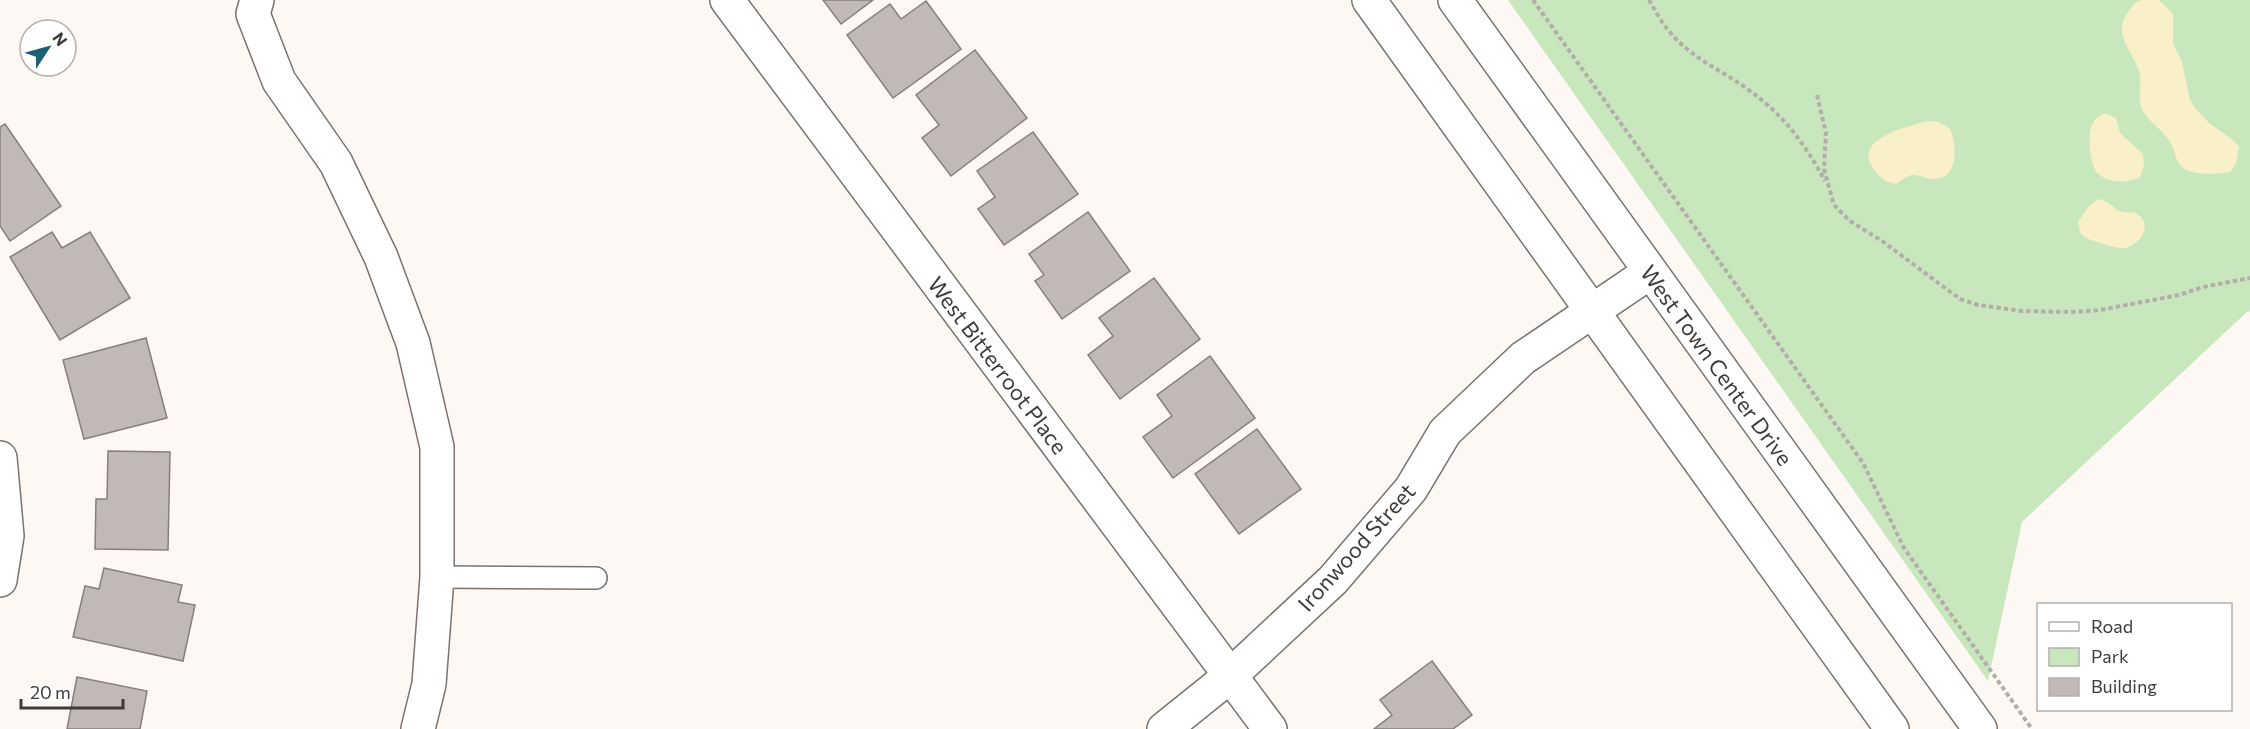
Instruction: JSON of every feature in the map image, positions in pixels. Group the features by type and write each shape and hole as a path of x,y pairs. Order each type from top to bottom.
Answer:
{"street":[{"path":"257,0 253,14 279,81 336,163 381,257 413,343 437,447 437,577 429,684 418,729"},
{"name":"West Bitterroot Place","path":"727,0 1270,729"},
{"path":"1369,0 1892,729"},
{"name":"West Town Center Drive","path":"1455,0 1980,729"},
{"name":"Ironwood Street","path":"1164,729 1230,676 1333,580 1411,489 1445,432 1523,358 1650,272"},
{"path":"0,458 8,536 0,580"}],"lane":[{"path":"437,577 596,578"}],"path":[{"path":"1533,0 1863,463 1904,548 2032,729"},
{"path":"1649,0 1661,21 1678,41 1700,59 1746,88 1795,131 1829,188"},
{"path":"1817,94 1826,133 1824,169 1834,205 1850,221 1882,241 1960,299 1978,305 2022,311 2100,310 2179,295 2211,285 2250,278"}],"green space":[{"path":"1508,0 2250,0 2250,312 2248,311 2022,522 1988,681"}],"sand":[{"path":"2141,0 2159,0 2173,14 2173,43 2182,62 2190,100 2209,123 2239,147 2236,164 2230,172 2202,174 2182,167 2167,138 2143,111 2140,102 2139,71 2125,42 2122,28 2129,10"},
{"path":"2102,114 2116,118 2120,133 2143,154 2144,166 2140,177 2129,181 2117,181 2100,176 2096,172 2092,161 2090,132 2094,120"},
{"path":"1927,121 1939,122 1950,129 1955,152 1952,167 1948,173 1935,179 1912,175 1896,184 1883,179 1873,168 1869,158 1870,149 1885,136"},
{"path":"2098,199 2120,211 2132,212 2142,218 2145,228 2136,243 2125,248 2116,247 2088,239 2080,233 2078,222 2089,206"}],"building":[{"path":"823,0 873,0 841,24"},
{"path":"926,1 961,49 893,98 847,35 890,4 901,19"},
{"path":"975,50 1027,118 951,176 922,138 939,125 916,95"},
{"path":"5,124 61,206 10,241 0,226 0,127"},
{"path":"1033,132 1078,194 1004,245 978,209 995,197 977,171"},
{"path":"1088,212 1130,271 1062,319 1035,281 1044,275 1029,254"},
{"path":"52,232 62,248 90,232 130,298 60,340 10,257"},
{"path":"1154,278 1200,339 1120,399 1088,355 1113,336 1099,318"},
{"path":"146,338 167,418 84,439 63,360"},
{"path":"1210,356 1255,418 1173,478 1143,437 1172,416 1157,395"},
{"path":"1257,429 1301,489 1239,534 1195,474"},
{"path":"108,451 170,452 168,550 95,549 96,499 107,499"},
{"path":"104,568 182,585 178,602 195,605 183,661 73,637 85,586 99,589"},
{"path":"1432,661 1472,715 1453,729 1374,729 1392,715 1380,700"},
{"path":"77,677 147,691 140,729 67,729"}]}
